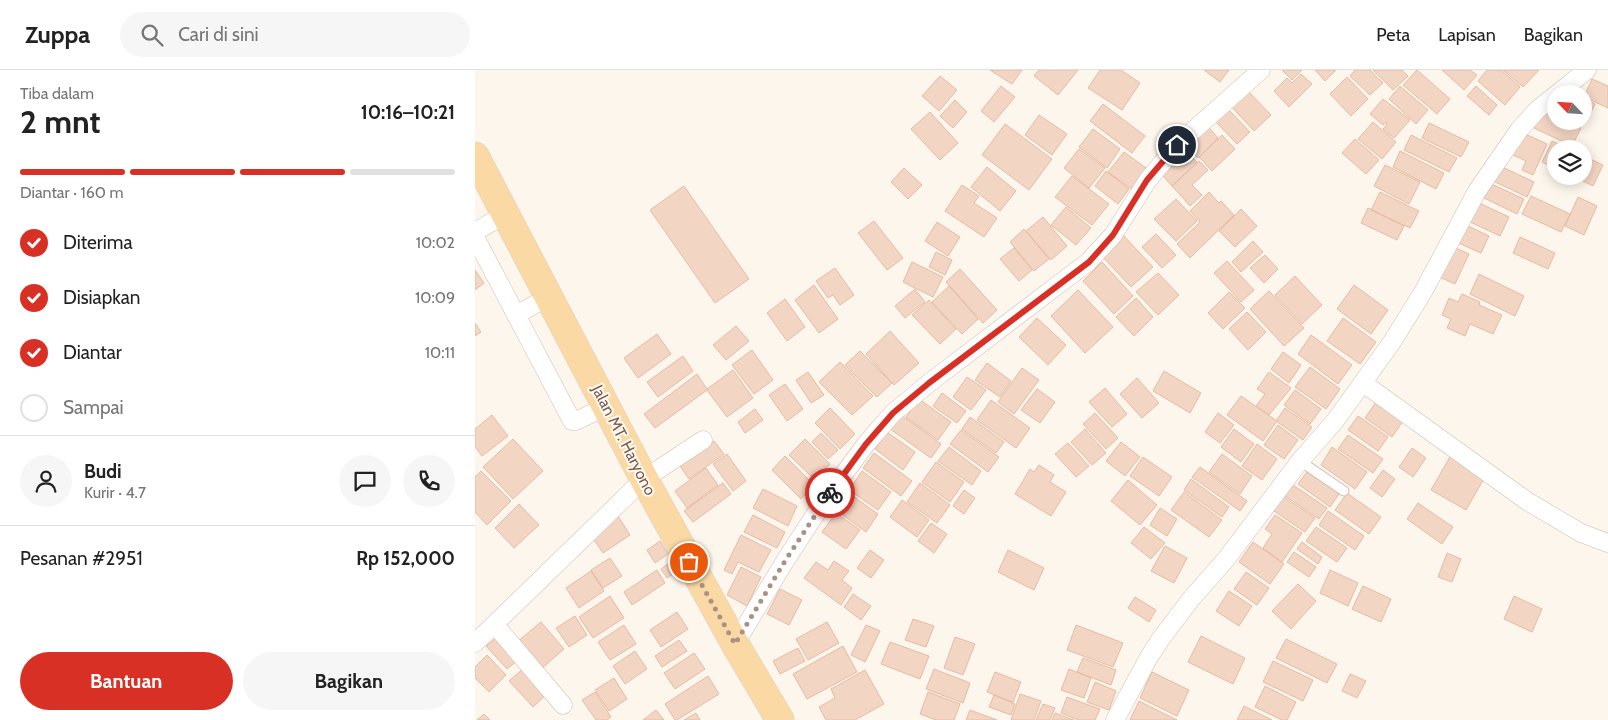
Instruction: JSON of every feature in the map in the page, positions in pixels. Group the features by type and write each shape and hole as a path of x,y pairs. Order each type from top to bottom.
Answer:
{"main road":[{"name":"Jalan MT. Haryono","path":"475,156 483,228 529,308 601,409 780,720"}],"street":[{"path":"735,644 826,498 866,444 893,413 929,383 1089,262 1113,235 1147,180 1177,145 1261,70"},
{"path":"1115,720 1160,640 1191,599 1227,558 1300,460 1335,421 1392,342 1423,292 1477,191 1519,130 1537,110 1587,70"},
{"path":"483,228 529,308 554,384 571,419 575,422 601,409"},
{"path":"1363,383 1527,501 1581,533 1608,543"},
{"path":"475,643 643,479 703,440"},
{"path":"495,625 563,705"}],"lane":[{"path":"1300,460 1344,491"}],"building":[{"path":"990,70 1022,70 1012,84"},
{"path":"1039,70 1078,70 1058,95 1034,76"},
{"path":"1100,70 1121,70 1140,83 1122,110 1088,88"},
{"path":"1204,70 1229,70 1220,82"},
{"path":"1282,70 1302,70 1292,80"},
{"path":"1315,70 1336,70 1325,81"},
{"path":"1355,70 1370,70 1383,83 1370,95 1350,76"},
{"path":"1373,70 1402,70 1408,76 1393,90"},
{"path":"1417,70 1450,99 1437,114 1403,85"},
{"path":"1442,70 1470,70 1477,75 1464,90"},
{"path":"1487,70 1501,70 1520,87 1505,105 1478,81"},
{"path":"1503,70 1539,70 1523,87"},
{"path":"1301,74 1312,84 1289,107 1274,91 1287,78 1292,83"},
{"path":"940,76 957,90 939,111 922,96"},
{"path":"1347,77 1368,99 1351,116 1330,94"},
{"path":"1592,79 1608,86 1608,108 1593,101 1593,85 1589,85"},
{"path":"1001,86 1015,97 994,122 981,111"},
{"path":"1400,86 1428,110 1416,124 1389,99"},
{"path":"1476,86 1497,105 1489,115 1467,96"},
{"path":"1244,87 1271,115 1254,131 1228,103"},
{"path":"1383,99 1410,120 1394,138 1383,129 1387,124 1386,122 1383,125 1370,114"},
{"path":"955,100 967,112 953,128 940,116"},
{"path":"1103,104 1145,136 1132,153 1090,121"},
{"path":"1227,108 1250,132 1237,144 1214,120"},
{"path":"1541,109 1547,112 1547,130 1580,130 1575,140 1559,140 1532,127"},
{"path":"930,112 958,143 940,160 911,129"},
{"path":"1039,115 1067,134 1052,155 1025,135"},
{"path":"1204,122 1218,138 1198,158 1183,142"},
{"path":"1373,122 1396,142 1382,159 1358,139"},
{"path":"1429,123 1469,142 1461,157 1422,138"},
{"path":"1005,124 1052,159 1029,190 982,155"},
{"path":"1093,129 1120,149 1107,168 1079,147"},
{"path":"1519,131 1547,144 1533,175 1522,170 1526,161 1509,153"},
{"path":"1222,135 1235,149 1212,171 1199,157"},
{"path":"1411,135 1457,158 1449,172 1404,150"},
{"path":"1355,139 1379,160 1366,174 1342,153"},
{"path":"1182,147 1197,162 1172,186 1158,170"},
{"path":"1079,149 1105,168 1089,188 1064,168"},
{"path":"1400,151 1444,173 1436,189 1393,167"},
{"path":"1124,152 1150,171 1134,191 1108,172"},
{"path":"1547,152 1547,164 1542,162"},
{"path":"1592,160 1603,165 1593,186 1591,185"},
{"path":"1199,161 1208,170 1192,185 1202,195 1190,206 1172,186"},
{"path":"1385,165 1420,182 1409,204 1374,186"},
{"path":"1498,165 1534,182 1527,197 1491,180"},
{"path":"987,167 1016,191 1000,211 971,187"},
{"path":"904,168 922,185 908,199 891,182"},
{"path":"1106,171 1129,189 1118,204 1095,186"},
{"path":"1072,176 1109,204 1092,225 1055,197"},
{"path":"1485,181 1524,199 1517,214 1478,195"},
{"path":"962,185 979,196 974,203 997,218 984,237 945,211"},
{"path":"684,186 749,279 715,303 650,210"},
{"path":"1209,192 1219,203 1221,201 1234,215 1190,258 1177,244 1200,222 1190,211"},
{"path":"1380,192 1419,211 1410,228 1371,210"},
{"path":"1531,196 1570,214 1561,232 1522,214"},
{"path":"1578,197 1597,206 1584,235 1565,226"},
{"path":"1176,199 1197,221 1176,241 1154,219"},
{"path":"1475,201 1509,217 1500,236 1466,220"},
{"path":"1066,207 1091,228 1076,245 1051,225"},
{"path":"1368,208 1404,226 1397,240 1361,223"},
{"path":"1241,209 1257,226 1235,247 1219,231"},
{"path":"1043,217 1067,246 1051,260 1026,231"},
{"path":"874,221 903,258 887,270 858,233"},
{"path":"937,222 960,237 948,256 925,241"},
{"path":"1464,224 1489,236 1481,253 1456,242"},
{"path":"1024,229 1049,259 1034,271 1010,242"},
{"path":"1122,234 1153,267 1131,287 1101,255"},
{"path":"1156,234 1176,255 1162,268 1142,247"},
{"path":"1520,237 1555,253 1548,269 1513,253"},
{"path":"1253,241 1263,252 1241,272 1232,262"},
{"path":"1449,245 1469,254 1455,284 1435,275"},
{"path":"1014,248 1032,270 1019,281 1000,259"},
{"path":"936,252 952,260 945,275 929,267"},
{"path":"1265,255 1278,269 1264,283 1250,268"},
{"path":"1227,261 1254,290 1241,302 1214,273"},
{"path":"912,262 943,277 933,297 903,282"},
{"path":"1102,262 1133,296 1114,314 1083,281"},
{"path":"835,268 854,295 840,305 833,295 828,298 816,281"},
{"path":"960,269 997,310 983,323 946,282"},
{"path":"475,270 484,283 475,290"},
{"path":"1158,273 1179,295 1158,315 1136,292"},
{"path":"1479,274 1524,296 1515,316 1470,294"},
{"path":"1295,276 1322,305 1302,324 1275,295"},
{"path":"814,285 838,319 819,333 795,300"},
{"path":"1354,285 1388,310 1371,334 1337,309"},
{"path":"949,286 978,319 962,334 932,302"},
{"path":"915,289 925,302 905,318 895,306"},
{"path":"1078,290 1113,327 1085,353 1051,316"},
{"path":"1269,291 1304,328 1284,346 1250,309"},
{"path":"1229,292 1245,308 1223,329 1208,313"},
{"path":"1462,294 1480,302 1479,305 1502,315 1493,334 1470,324 1465,336 1447,328 1451,319 1442,315 1449,298 1458,302"},
{"path":"1136,298 1153,317 1134,336 1116,317"},
{"path":"785,299 805,327 787,341 767,313"},
{"path":"929,300 956,329 940,344 912,315"},
{"path":"1247,312 1266,332 1248,350 1229,329"},
{"path":"1037,318 1066,345 1048,365 1019,337"},
{"path":"1343,318 1376,342 1360,364 1327,341"},
{"path":"475,323 481,332 475,336"},
{"path":"736,326 749,341 726,360 713,345"},
{"path":"890,331 919,363 894,385 866,354"},
{"path":"657,334 671,354 638,378 624,358"},
{"path":"1311,335 1352,365 1338,384 1298,354"},
{"path":"752,350 773,380 754,394 732,365"},
{"path":"860,351 892,383 877,397 845,365"},
{"path":"1283,352 1301,365 1289,383 1271,369"},
{"path":"683,356 693,371 658,397 647,382"},
{"path":"840,362 873,396 852,415 819,382"},
{"path":"987,363 1011,381 1000,397 975,380"},
{"path":"1310,367 1340,389 1326,409 1295,387"},
{"path":"1022,368 1039,380 1014,414 998,402"},
{"path":"733,370 753,398 727,417 707,390 655,428 644,414 697,374 707,389"},
{"path":"1164,371 1201,393 1190,413 1153,391"},
{"path":"808,372 824,395 811,403 796,380"},
{"path":"1269,372 1291,388 1269,415 1256,406 1265,394 1257,389"},
{"path":"967,377 986,390 971,410 953,397"},
{"path":"1137,378 1159,403 1142,418 1120,394"},
{"path":"785,384 803,409 787,421 769,395"},
{"path":"1105,388 1127,414 1112,427 1089,402"},
{"path":"1037,389 1055,402 1040,423 1021,410"},
{"path":"1295,390 1321,409 1310,424 1284,405"},
{"path":"942,393 966,411 957,423 933,406"},
{"path":"1241,396 1277,421 1263,441 1227,415"},
{"path":"919,399 951,422 938,440 906,417"},
{"path":"991,400 1030,428 1016,448 977,420"},
{"path":"1376,402 1403,421 1392,437 1365,418"},
{"path":"830,408 855,434 840,449 815,423"},
{"path":"1285,408 1312,427 1303,440 1276,421"},
{"path":"755,409 763,420 745,433 738,422"},
{"path":"1095,413 1118,438 1106,449 1083,424"},
{"path":"1218,413 1234,425 1220,443 1205,432"},
{"path":"900,414 941,444 931,458 890,429"},
{"path":"492,415 508,436 482,456 475,447 475,429"},
{"path":"1358,416 1388,437 1378,451 1348,430"},
{"path":"970,417 1004,442 996,453 962,429"},
{"path":"1278,425 1298,440 1284,459 1264,445"},
{"path":"1085,429 1106,453 1092,465 1071,442"},
{"path":"1234,429 1254,444 1241,462 1221,447"},
{"path":"961,430 999,457 988,472 950,444"},
{"path":"887,432 915,452 903,470 875,449"},
{"path":"821,433 838,450 828,459 812,442"},
{"path":"1348,435 1383,459 1373,473 1338,449"},
{"path":"513,439 543,471 513,499 483,467"},
{"path":"805,439 830,464 815,480 789,455"},
{"path":"714,441 724,454 689,479 680,466"},
{"path":"1121,442 1140,457 1125,476 1106,461"},
{"path":"1068,443 1089,466 1076,477 1055,454"},
{"path":"1257,444 1277,459 1262,480 1242,466"},
{"path":"949,447 981,471 972,485 938,461"},
{"path":"1332,447 1367,472 1355,489 1321,465"},
{"path":"1412,448 1426,458 1413,477 1399,467"},
{"path":"874,453 912,481 901,496 863,468"},
{"path":"727,454 746,481 733,491 713,464"},
{"path":"1222,454 1252,476 1240,494 1209,472"},
{"path":"1451,455 1486,475 1466,510 1431,490"},
{"path":"785,456 814,485 801,499 772,470"},
{"path":"1143,457 1172,477 1159,496 1130,476"},
{"path":"936,462 964,482 950,502 922,482"},
{"path":"1039,465 1054,475 1050,482 1066,492 1051,516 1015,494 1030,469 1034,472"},
{"path":"1200,467 1247,501 1240,511 1192,477"},
{"path":"706,468 718,485 687,508 675,491"},
{"path":"1309,469 1341,491 1330,507 1298,484"},
{"path":"1383,470 1395,479 1382,497 1370,488"},
{"path":"481,471 511,501 487,525 475,512 475,477"},
{"path":"862,471 891,492 878,510 849,490"},
{"path":"1191,479 1229,507 1222,517 1184,490"},
{"path":"1128,480 1157,505 1140,525 1111,501"},
{"path":"723,483 731,494 693,522 684,511"},
{"path":"920,483 950,505 937,523 907,502"},
{"path":"1293,485 1327,508 1319,519 1285,496"},
{"path":"763,489 797,506 788,526 753,508"},
{"path":"964,490 975,498 964,514 953,506"},
{"path":"846,491 878,514 866,532 833,508"},
{"path":"1184,492 1222,520 1209,537 1171,510"},
{"path":"1278,493 1315,518 1305,532 1268,507"},
{"path":"1347,493 1381,517 1369,534 1335,510"},
{"path":"902,500 929,520 917,537 890,517"},
{"path":"1418,503 1453,527 1442,544 1407,519"},
{"path":"519,504 539,525 514,548 495,528"},
{"path":"1160,508 1177,519 1167,536 1150,525"},
{"path":"1328,511 1364,536 1355,550 1319,525"},
{"path":"836,513 860,530 846,549 822,532"},
{"path":"753,515 785,532 777,548 744,532"},
{"path":"1275,515 1302,533 1282,562 1263,548 1272,534 1265,529"},
{"path":"618,516 630,535 603,553 590,534"},
{"path":"931,523 947,534 934,553 918,541"},
{"path":"1144,527 1165,543 1151,559 1131,543"},
{"path":"1316,527 1347,548 1337,562 1306,541"},
{"path":"741,535 771,550 759,572 738,562 732,574 724,570"},
{"path":"660,541 668,554 655,563 647,550"},
{"path":"1253,542 1284,564 1270,584 1239,562"},
{"path":"1302,542 1322,557 1318,564 1297,549"},
{"path":"1165,546 1187,558 1174,583 1151,571"},
{"path":"870,550 884,560 871,578 857,568"},
{"path":"1008,550 1044,568 1034,590 998,572"},
{"path":"1294,552 1316,567 1309,577 1287,562"},
{"path":"1447,553 1461,559 1452,582 1438,577"},
{"path":"610,558 622,576 603,588 591,570"},
{"path":"672,561 679,570 667,578 661,569"},
{"path":"834,561 849,571 842,580 852,588 841,605 804,578 816,562 828,570"},
{"path":"741,567 761,577 747,606 727,595"},
{"path":"657,570 665,583 632,605 624,592"},
{"path":"1330,570 1358,583 1348,606 1320,593"},
{"path":"591,571 604,591 579,608 566,588"},
{"path":"1246,572 1269,588 1257,605 1234,589"},
{"path":"1298,584 1316,601 1291,629 1272,611"},
{"path":"1363,586 1391,599 1381,622 1352,609"},
{"path":"780,589 802,600 789,625 767,614"},
{"path":"1229,591 1252,606 1239,626 1216,611"},
{"path":"853,594 871,606 861,620 844,607"},
{"path":"610,596 624,618 593,638 579,617"},
{"path":"1514,596 1542,609 1532,632 1504,619"},
{"path":"1135,597 1156,610 1149,622 1128,608"},
{"path":"677,612 688,629 661,647 650,630"},
{"path":"575,616 587,635 569,647 556,628"},
{"path":"913,619 934,626 926,647 905,640"},
{"path":"541,622 564,649 540,670 517,642"},
{"path":"827,622 839,643 808,660 796,639"},
{"path":"624,625 636,644 610,660 598,642"},
{"path":"866,625 880,631 865,662 851,655"},
{"path":"1076,625 1123,643 1113,667 1067,650"},
{"path":"1201,636 1245,658 1233,684 1188,662"},
{"path":"497,637 518,660 507,669 486,646"},
{"path":"955,637 975,644 963,675 944,668"},
{"path":"1286,639 1337,664 1327,683 1276,658"},
{"path":"679,640 687,651 662,667 655,656"},
{"path":"890,642 929,656 920,679 881,664"},
{"path":"843,646 857,672 807,699 793,674"},
{"path":"798,648 805,661 780,674 773,661"},
{"path":"635,651 647,669 625,684 613,666"},
{"path":"694,653 705,669 675,689 664,673"},
{"path":"487,655 506,675 489,692 475,678 475,667"},
{"path":"1083,658 1116,670 1111,685 1077,672"},
{"path":"1273,661 1313,680 1303,701 1263,682"},
{"path":"525,667 548,693 533,707 509,681"},
{"path":"934,669 970,683 963,703 926,689"},
{"path":"1069,669 1091,678 1084,698 1061,690"},
{"path":"865,670 884,704 855,720 826,720 819,707 835,698 831,689"},
{"path":"995,672 1021,682 1013,702 987,692"},
{"path":"1152,672 1189,690 1177,716 1140,698"},
{"path":"1350,674 1366,681 1357,698 1342,691"},
{"path":"708,676 719,694 675,720 665,704"},
{"path":"614,678 627,699 609,711 595,690"},
{"path":"1095,682 1116,691 1109,710 1087,702"},
{"path":"1265,686 1296,702 1287,720 1282,720 1255,707"},
{"path":"595,692 611,717 607,720 596,720 582,700"},
{"path":"928,692 960,704 954,720 936,720 920,714"},
{"path":"1020,694 1041,701 1034,720 1011,720"},
{"path":"994,695 1015,704 1011,715 989,707"},
{"path":"1067,697 1100,709 1095,720 1079,720 1061,713"},
{"path":"1139,701 1177,720 1130,720"},
{"path":"1043,704 1055,708 1050,720 1036,720"},
{"path":"1244,706 1272,720 1237,720"},
{"path":"656,710 664,720 643,720"},
{"path":"970,710 997,720 966,720"},
{"path":"696,713 700,720 684,720"},
{"path":"1055,713 1074,720 1052,720"},
{"path":"484,714 490,720 477,720"}],"way so far":[{"path":"689,562 735,644 785,561 830,493"}],"route":[{"path":"830,493 866,444 893,413 929,383 1089,262 1113,235 1147,180 1177,145"}]}
